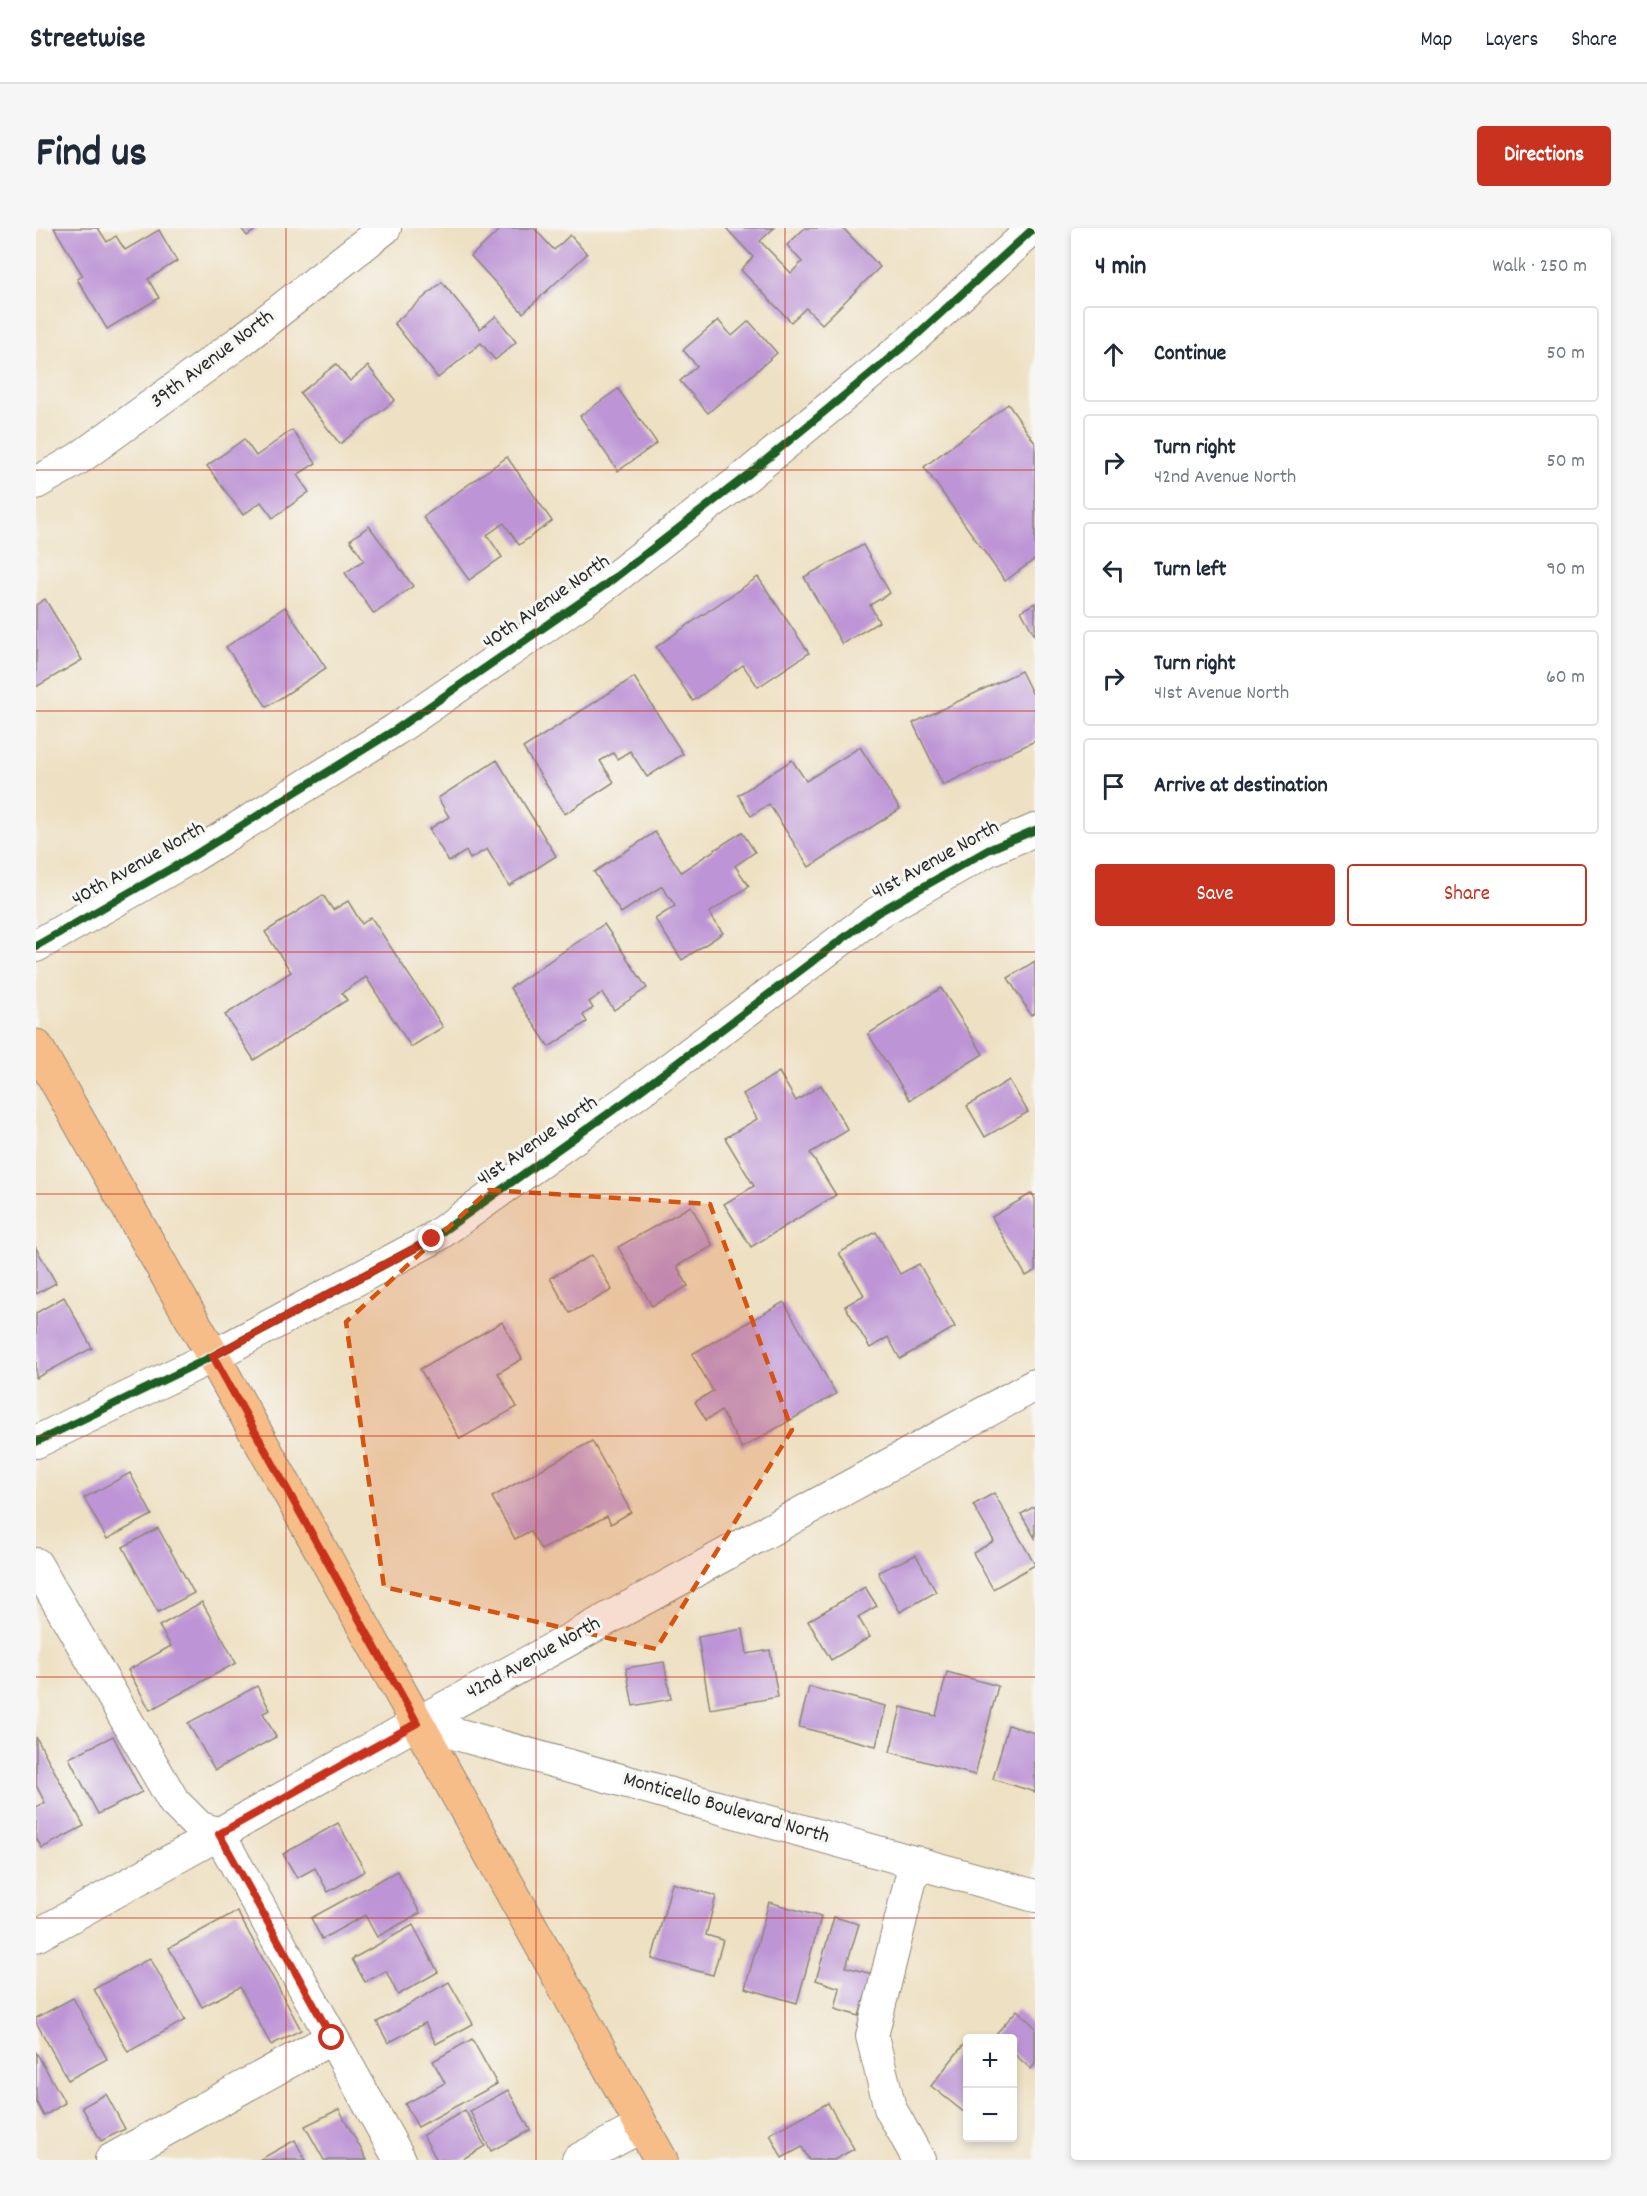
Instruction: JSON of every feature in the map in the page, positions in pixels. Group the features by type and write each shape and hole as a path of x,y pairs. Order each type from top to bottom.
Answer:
{"main road":[{"path":"36,1046 213,1356 661,2160"}],"street":[{"name":"39th Avenue North","path":"36,483 78,459 238,343 385,228"},
{"name":"40th Avenue North","path":"36,946 193,856 395,730 604,586 750,473 909,342 1034,228"},
{"name":"41st Avenue North","path":"36,1442 213,1356 432,1239 633,1096 877,913 988,850 1035,830"},
{"name":"42nd Avenue North","path":"36,1936 417,1723 1035,1385"},
{"path":"36,1564 174,1802 199,1827 219,1834 400,2160"},
{"name":"Monticello Boulevard North","path":"417,1723 1035,1896"},
{"path":"915,1862 873,2036 890,2108 919,2160"},
{"path":"111,2160 332,2038"},
{"path":"578,2160 642,2126"}],"highlighted area":[{"path":"489,1190 710,1204 792,1430 656,1649 384,1587 346,1322"}],"building":[{"path":"54,228 98,228 107,242 116,236 125,250 159,230 177,261 148,279 159,298 107,329 77,279 83,276"},
{"path":"241,228 258,228 247,236"},
{"path":"502,228 534,228 554,250 570,235 587,254 523,313 471,256"},
{"path":"726,228 774,228 760,241 791,273 802,262 787,245 805,228 843,228 880,267 822,324 806,308 791,322 741,270 753,257"},
{"path":"442,282 480,329 496,316 516,342 495,360 481,343 438,378 394,323"},
{"path":"718,320 732,336 749,321 777,353 708,413 680,381 697,366 683,350"},
{"path":"336,364 350,381 368,366 395,400 340,444 300,393"},
{"path":"618,389 657,443 618,471 580,416"},
{"path":"1008,404 1035,443 1035,559 1005,581 924,467"},
{"path":"292,430 316,463 297,475 309,492 273,518 261,502 243,515 207,466 244,439 256,456"},
{"path":"507,457 552,521 519,545 504,523 487,535 502,557 469,580 423,517"},
{"path":"369,526 413,586 374,614 345,573 364,560 350,540"},
{"path":"863,545 890,593 870,605 879,622 842,644 804,577"},
{"path":"758,577 809,653 758,687 743,665 693,701 656,647"},
{"path":"45,599 82,660 36,687 36,605"},
{"path":"1035,603 1035,636 1021,611"},
{"path":"285,607 326,668 267,707 226,647"},
{"path":"1021,671 1035,699 1035,741 943,785 913,723"},
{"path":"634,677 683,754 647,777 630,751 617,759 613,753 600,761 614,782 565,814 523,748"},
{"path":"860,747 900,809 809,867 769,804 751,816 738,795 792,760 806,781"},
{"path":"497,760 556,856 509,886 487,849 470,859 466,851 449,862 429,829 449,817 438,798"},
{"path":"655,832 681,872 742,832 755,852 735,866 749,886 709,913 723,933 682,960 655,919 675,906 662,886 621,913 594,872"},
{"path":"323,895 333,910 348,901 362,924 371,917 443,1027 411,1047 366,977 342,993 347,1000 254,1060 225,1015 291,972 265,932"},
{"path":"604,924 647,988 614,1010 602,993 589,1002 593,1008 583,1015 587,1022 549,1047 510,988"},
{"path":"1035,961 1035,1013 1031,1015 1008,978"},
{"path":"941,988 983,1054 910,1100 868,1034"},
{"path":"779,1072 796,1101 821,1085 848,1130 810,1153 836,1195 751,1247 724,1204 754,1186 725,1138 757,1119 743,1094"},
{"path":"1009,1080 1028,1112 985,1137 967,1106"},
{"path":"1032,1193 1035,1199 1035,1271 1026,1276 992,1217"},
{"path":"691,1206 713,1246 677,1266 688,1286 652,1306 618,1247"},
{"path":"876,1232 900,1274 919,1264 955,1327 900,1359 888,1337 870,1348 845,1306 864,1295 839,1253"},
{"path":"36,1248 56,1283 36,1294"},
{"path":"592,1255 612,1290 570,1313 550,1278"},
{"path":"64,1297 92,1348 36,1378 36,1313"},
{"path":"784,1302 836,1394 742,1448 721,1411 706,1420 695,1402 713,1391 692,1354"},
{"path":"502,1322 522,1359 498,1373 517,1407 460,1439 420,1369"},
{"path":"592,1441 631,1512 611,1524 607,1516 541,1550 530,1531 515,1539 492,1497"},
{"path":"130,1473 152,1515 107,1539 84,1498"},
{"path":"994,1493 1035,1565 993,1589 973,1553 994,1541 973,1505"},
{"path":"1035,1506 1035,1538 1021,1514"},
{"path":"158,1528 194,1593 158,1612 123,1547"},
{"path":"916,1555 936,1592 900,1612 878,1572"},
{"path":"865,1587 877,1606 858,1617 870,1637 831,1660 808,1621"},
{"path":"202,1602 236,1663 150,1710 128,1670 171,1646 159,1626"},
{"path":"743,1629 747,1654 770,1650 778,1697 710,1709 698,1637"},
{"path":"664,1662 671,1699 633,1706 626,1668"},
{"path":"947,1672 998,1686 975,1775 890,1752 901,1707 936,1716"},
{"path":"257,1686 270,1710 263,1713 276,1737 215,1770 188,1723"},
{"path":"809,1687 886,1706 876,1746 799,1727"},
{"path":"1008,1725 1035,1733 1035,1792 993,1779"},
{"path":"113,1736 142,1792 98,1814 69,1758"},
{"path":"36,1737 84,1826 42,1848 36,1838 36,1807 45,1803 36,1785"},
{"path":"338,1823 365,1871 328,1892 315,1868 297,1878 283,1854"},
{"path":"397,1871 420,1913 377,1937 365,1915 322,1939 311,1918"},
{"path":"672,1883 716,1896 706,1935 723,1940 713,1975 652,1959"},
{"path":"769,1902 821,1917 797,2003 745,1988"},
{"path":"237,1911 301,2030 271,2045 240,1987 202,2007 169,1948"},
{"path":"834,1917 859,1924 846,1967 872,1974 859,2016 835,2009 840,1988 816,1980"},
{"path":"413,1925 438,1972 398,1995 386,1971 365,1982 352,1959"},
{"path":"150,1958 185,2020 128,2052 94,1989"},
{"path":"449,1982 473,2024 436,2044 425,2023 388,2043 377,2022"},
{"path":"73,1998 107,2059 68,2080 36,2022 36,2018"},
{"path":"1017,2010 1035,2027 1035,2064 1031,2069 1017,2056 1017,2034 996,2034"},
{"path":"472,2039 497,2084 418,2127 405,2104 445,2083 433,2061"},
{"path":"963,2045 963,2111 931,2086"},
{"path":"36,2052 65,2103 44,2116 36,2101"},
{"path":"508,2090 530,2130 491,2151 470,2111"},
{"path":"106,2094 125,2129 101,2141 82,2107"},
{"path":"828,2103 854,2149 834,2160 809,2160 802,2147 782,2158 770,2134"},
{"path":"339,2109 367,2160 324,2160 305,2126"},
{"path":"465,2110 485,2146 461,2160 437,2160 423,2135"},
{"path":"295,2140 305,2160 259,2160"}],"cycle path":[{"path":"36,946 193,856 395,730 604,586 750,473 909,342 1034,228"},
{"path":"36,1442 213,1356 432,1239 633,1096 877,913 988,850 1035,830"}],"route":[{"path":"332,2038 219,1834 417,1723 213,1356 432,1239"}]}
